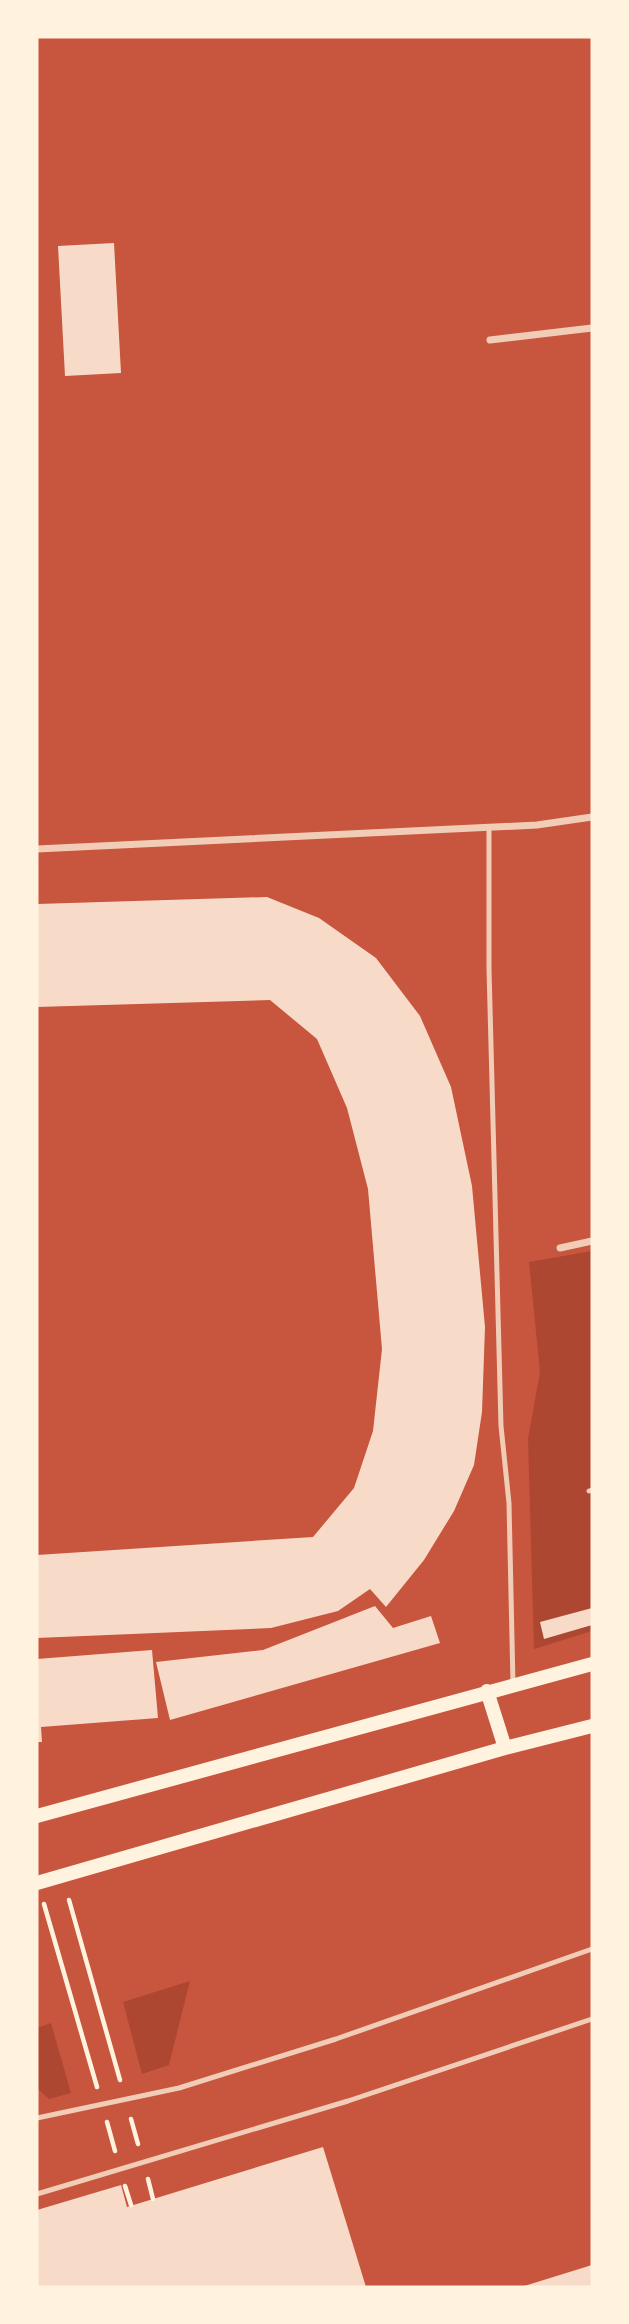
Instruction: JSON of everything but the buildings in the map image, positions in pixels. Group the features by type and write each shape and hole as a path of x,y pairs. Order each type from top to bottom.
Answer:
{"main road":[{"path":"37,1816 592,1664"},
{"path":"487,1691 505,1748"},
{"path":"38,1883 505,1748 592,1726"}],"street":[{"path":"490,340 592,328"},
{"path":"37,849 537,825 592,817"},
{"path":"560,1248 592,1241"}],"lane":[{"path":"489,827 489,969 501,1426 509,1503 513,1684"},
{"path":"37,2118 179,2088 336,2039 592,1950"},
{"path":"37,2194 348,2101 592,2019"}],"path":[{"path":"62,1875 121,2084"},
{"path":"38,1883 99,2092"},
{"path":"129,2111 140,2150"},
{"path":"106,2118 117,2158"},
{"path":"147,2176 153,2199"},
{"path":"125,2185 131,2206"}],"shaded area":[{"path":"592,1251 592,1631 534,1649 528,1439 540,1372 529,1262"},
{"path":"190,1981 169,2065 142,2074 123,2002"},
{"path":"51,2023 71,2093 49,2099 37,2088 37,2028"}]}
